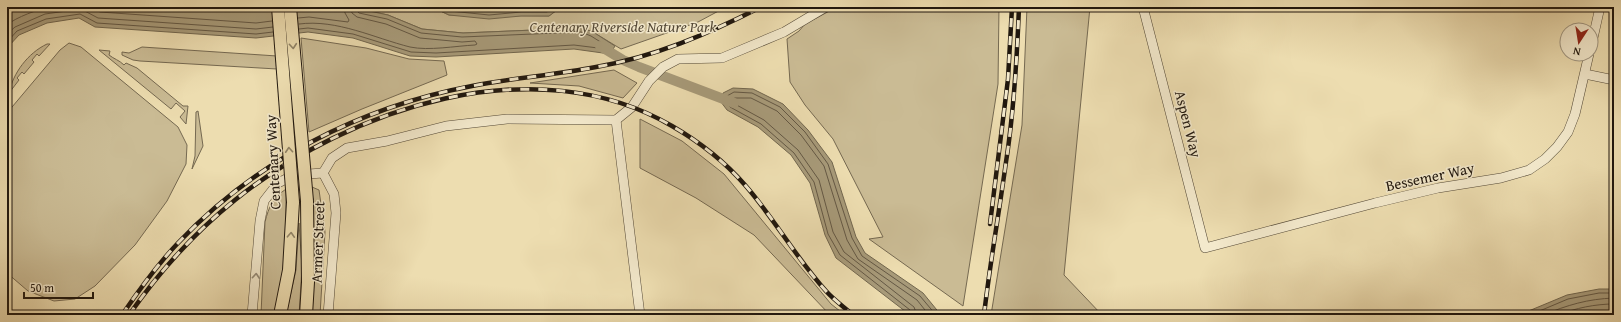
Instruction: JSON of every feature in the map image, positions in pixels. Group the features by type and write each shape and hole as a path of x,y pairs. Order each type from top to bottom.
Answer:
{"main road":[{"name":"Centenary Way","path":"278,7 293,202 289,270 280,315"},
{"name":"Centenary Way","path":"290,7 307,201 308,282 306,315"}],"street":[{"path":"252,315 260,221 264,201 278,183 294,175 323,174 332,158 347,148 387,141 446,126 507,119 616,120 632,107 652,78 663,67 678,59 722,58 784,32 826,7"},
{"name":"Aspen Way","path":"1144,7 1205,248"},
{"path":"1597,22 1600,7"},
{"name":"Bessemer Way","path":"1205,248 1438,188 1501,178 1529,170 1545,159 1557,147 1568,132 1575,114 1587,62"},
{"path":"1585,74 1614,80"},
{"path":"616,120 640,315"},
{"name":"Armer Street","path":"323,174 334,194 336,212 328,315"}],"green space":[{"name":"Centenary Riverside Nature Park","path":"351,7 432,7 449,15 549,16 561,7 726,7 698,22 621,49 593,32 582,28 463,33 422,29 388,15"},
{"path":"837,7 999,7 998,84 963,306 869,239 883,237 833,139 805,105 790,82 787,39 799,31 805,24"},
{"path":"1027,7 1090,7 1064,275 1102,315 991,315 1022,125"},
{"path":"301,38 366,48 409,59 444,61 447,75 309,132"},
{"path":"69,43 81,47 178,127 187,145 186,164 167,201 135,245 95,286 75,299 54,301 28,291 7,273 7,113 60,50"},
{"path":"50,44 39,56 37,54 32,60 34,62 24,74 22,72 17,78 19,80 9,93 14,78 22,64 40,48"},
{"path":"142,47 277,56 277,69 140,61 133,60 122,55 122,52 129,53"},
{"path":"99,50 110,51 109,55 124,65 126,63 137,68 183,106 188,106 186,124 180,117 185,111 176,103 171,109"},
{"path":"614,70 637,83 623,98 579,86 530,83"},
{"path":"198,111 203,146 192,169 195,156 196,112"},
{"path":"640,119 682,141 724,174 831,304 845,315 830,315 754,235 696,198 640,168"},
{"path":"312,187 319,190 325,232 320,315 312,315 314,271"},
{"path":"286,189 285,252 279,300 276,315 261,315 265,222 272,203"},
{"path":"299,223 302,268 299,315 286,315 296,270"}],"water":[{"path":"351,7 388,15 422,29 463,33 582,28 593,32 615,46 610,54 574,49 436,57 410,56 353,38 308,32 256,38 95,27 79,18 47,23 19,35 7,48 7,8"},
{"path":"432,7 561,7 549,16 521,16 489,19 449,15"},
{"path":"733,88 753,89 783,104 808,130 832,162 856,237 865,253 923,293 941,315 910,315 836,258 825,235 810,183 791,155 758,127 727,110 721,102 723,93"},
{"path":"1599,289 1614,289 1614,314 1519,315 1567,295"}],"waterway":[{"path":"600,46 623,60 639,67 734,103"}],"railway":[{"path":"122,315 163,260 209,213 242,186 276,162 313,141 351,123 430,95 487,83 618,63 660,51 701,35 761,7"},
{"path":"990,224 1008,79 1012,7"},
{"path":"984,315 1011,123 1019,7"},
{"path":"129,315 165,268 205,226 235,200 281,167 333,138 388,115 445,98 504,90 562,91 619,102 682,132 711,152 737,176 766,211 815,278 829,294 853,315"}]}
